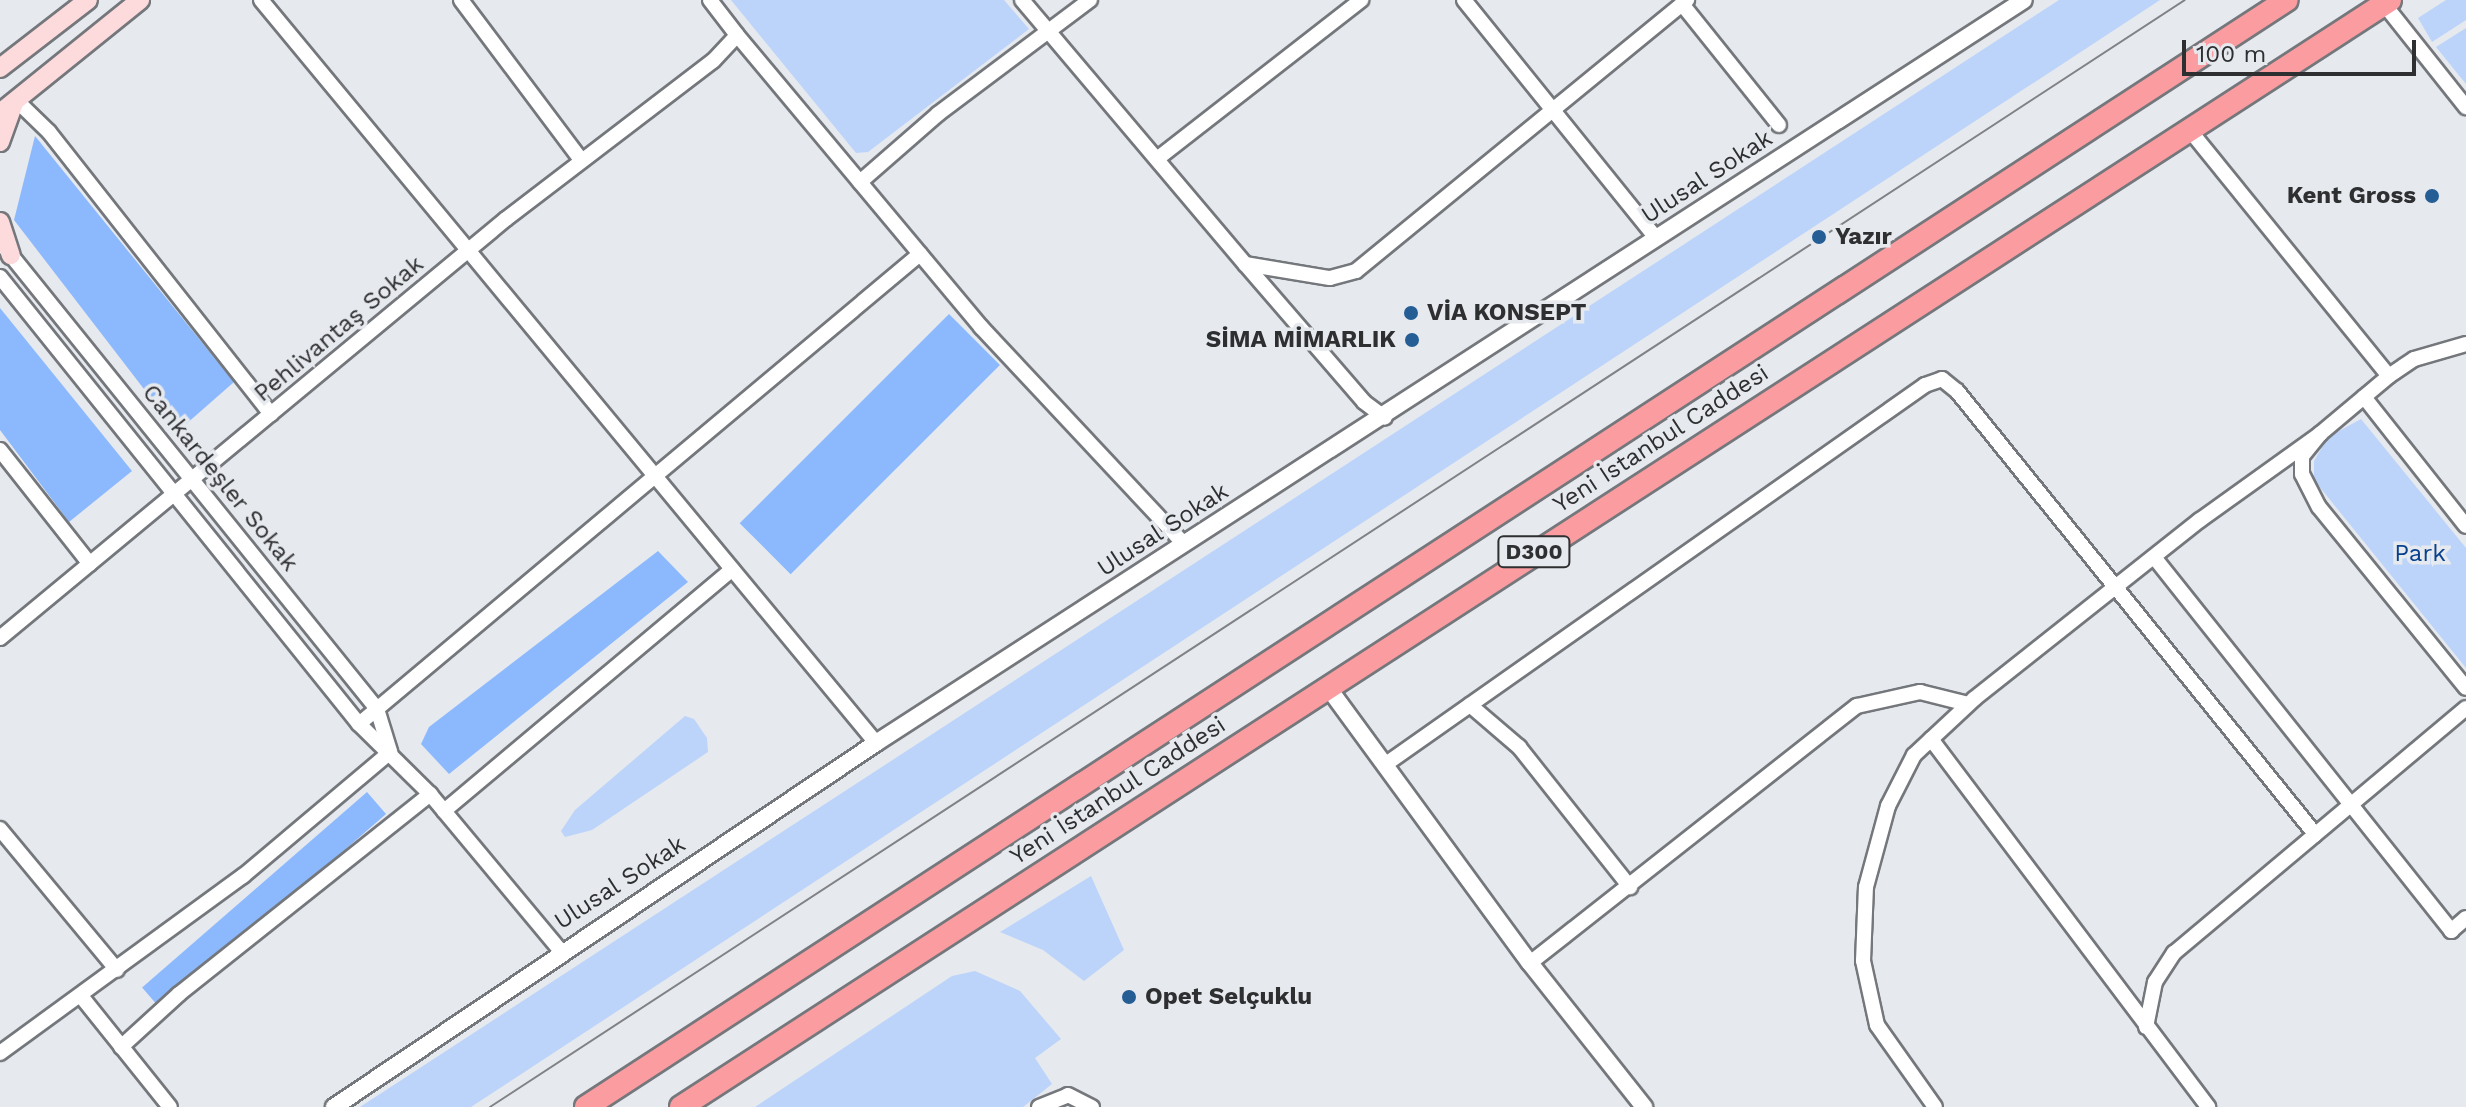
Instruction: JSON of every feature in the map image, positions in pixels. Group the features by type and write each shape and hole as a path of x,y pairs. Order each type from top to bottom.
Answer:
{"highway":[{"name":"Yeni İstanbul Caddesi","path":"586,1107 2287,0"},
{"name":"Yeni İstanbul Caddesi","path":"695,1104 1327,686 2387,2"}],"main road":[{"path":"0,68 88,0"},
{"path":"0,113 140,0"},
{"path":"0,142 16,100"},
{"path":"0,222 5,249"}],"street":[{"path":"261,0 876,743"},
{"path":"461,0 581,160"},
{"path":"710,0 920,254 1184,544"},
{"path":"1022,0 1364,402 1385,418"},
{"path":"860,182 938,114 1090,0"},
{"path":"1157,159 1361,0"},
{"path":"1464,0 1549,112 1656,238"},
{"path":"1659,0 1680,6 1779,125"},
{"name":"Ulusal Sokak","path":"334,1107 561,951 876,743 1385,418 2024,0"},
{"path":"2387,2 2466,107"},
{"path":"1245,264 1330,278 1356,271 1680,6"},
{"name":"Pehlivantaş Sokak","path":"0,638 468,251 581,160 713,61 737,35"},
{"path":"16,100 49,132 271,414"},
{"path":"2188,128 2389,376"},
{"name":"Cankardeşler Sokak","path":"5,249 377,709 390,752"},
{"path":"359,724 920,254"},
{"name":"Cankardeşler Sokak","path":"0,277 359,724 430,794 561,951"},
{"path":"1929,1105 1877,1025 1863,961 1866,887 1888,806 1914,755 1968,704 2154,557 2320,434 2389,376 2414,359 2466,344"},
{"path":"1386,764 1934,380 1942,379 1957,391 2315,834"},
{"path":"2364,397 2466,526"},
{"path":"2320,434 2302,456 2302,465 2319,507 2466,688"},
{"path":"0,450 90,564"},
{"path":"2154,557 2451,931 2466,918"},
{"path":"444,811 732,569"},
{"path":"1327,686 1530,963 1644,1107"},
{"path":"1530,963 1857,706 1920,692 1968,704"},
{"path":"1470,705 1519,747 1630,887"},
{"path":"2146,1027 2155,982 2174,953 2466,708"},
{"path":"1931,739 2208,1107"},
{"path":"0,1053 243,876 390,752"},
{"path":"121,1047 179,994 430,794"},
{"path":"0,829 117,970"},
{"path":"81,996 170,1107"},
{"path":"1039,1107 1068,1095 1092,1107"}],"green space":[{"path":"731,0 1004,0 1029,29 868,152 856,153"},
{"path":"2059,0 2160,0 471,1107 360,1107"},
{"path":"2446,0 2466,0 2466,20 2432,42 2418,18"},
{"path":"2466,28 2466,84 2436,47"},
{"name":"Park","path":"2361,419 2466,548 2466,668 2314,480 2314,461 2328,437"},
{"path":"685,716 694,719 707,738 708,752 592,830 565,837 561,831 575,810"},
{"path":"1091,876 1124,950 1084,981 1043,950 1000,932"},
{"path":"975,971 1020,991 1061,1039 1035,1058 1052,1084 1023,1107 755,1107 952,976"}],"shaded area":[{"path":"35,136 234,382 177,432 14,220"},
{"path":"0,308 132,471 69,522 0,430"},
{"path":"949,314 1000,365 791,574 740,523"},
{"path":"658,551 688,582 449,774 421,744 429,727"},
{"path":"367,792 386,814 161,1009 142,988"}],"tram line":[{"path":"490,1107 2185,0"}],"place":[{"name":"Kent Gross","path":"2432,196"},
{"name":"Yazır","path":"1819,237"},
{"name":"VİA KONSEPT","path":"1411,313"},
{"name":"SİMA MİMARLIK","path":"1412,340"},
{"name":"Opet Selçuklu","path":"1129,997"}]}
